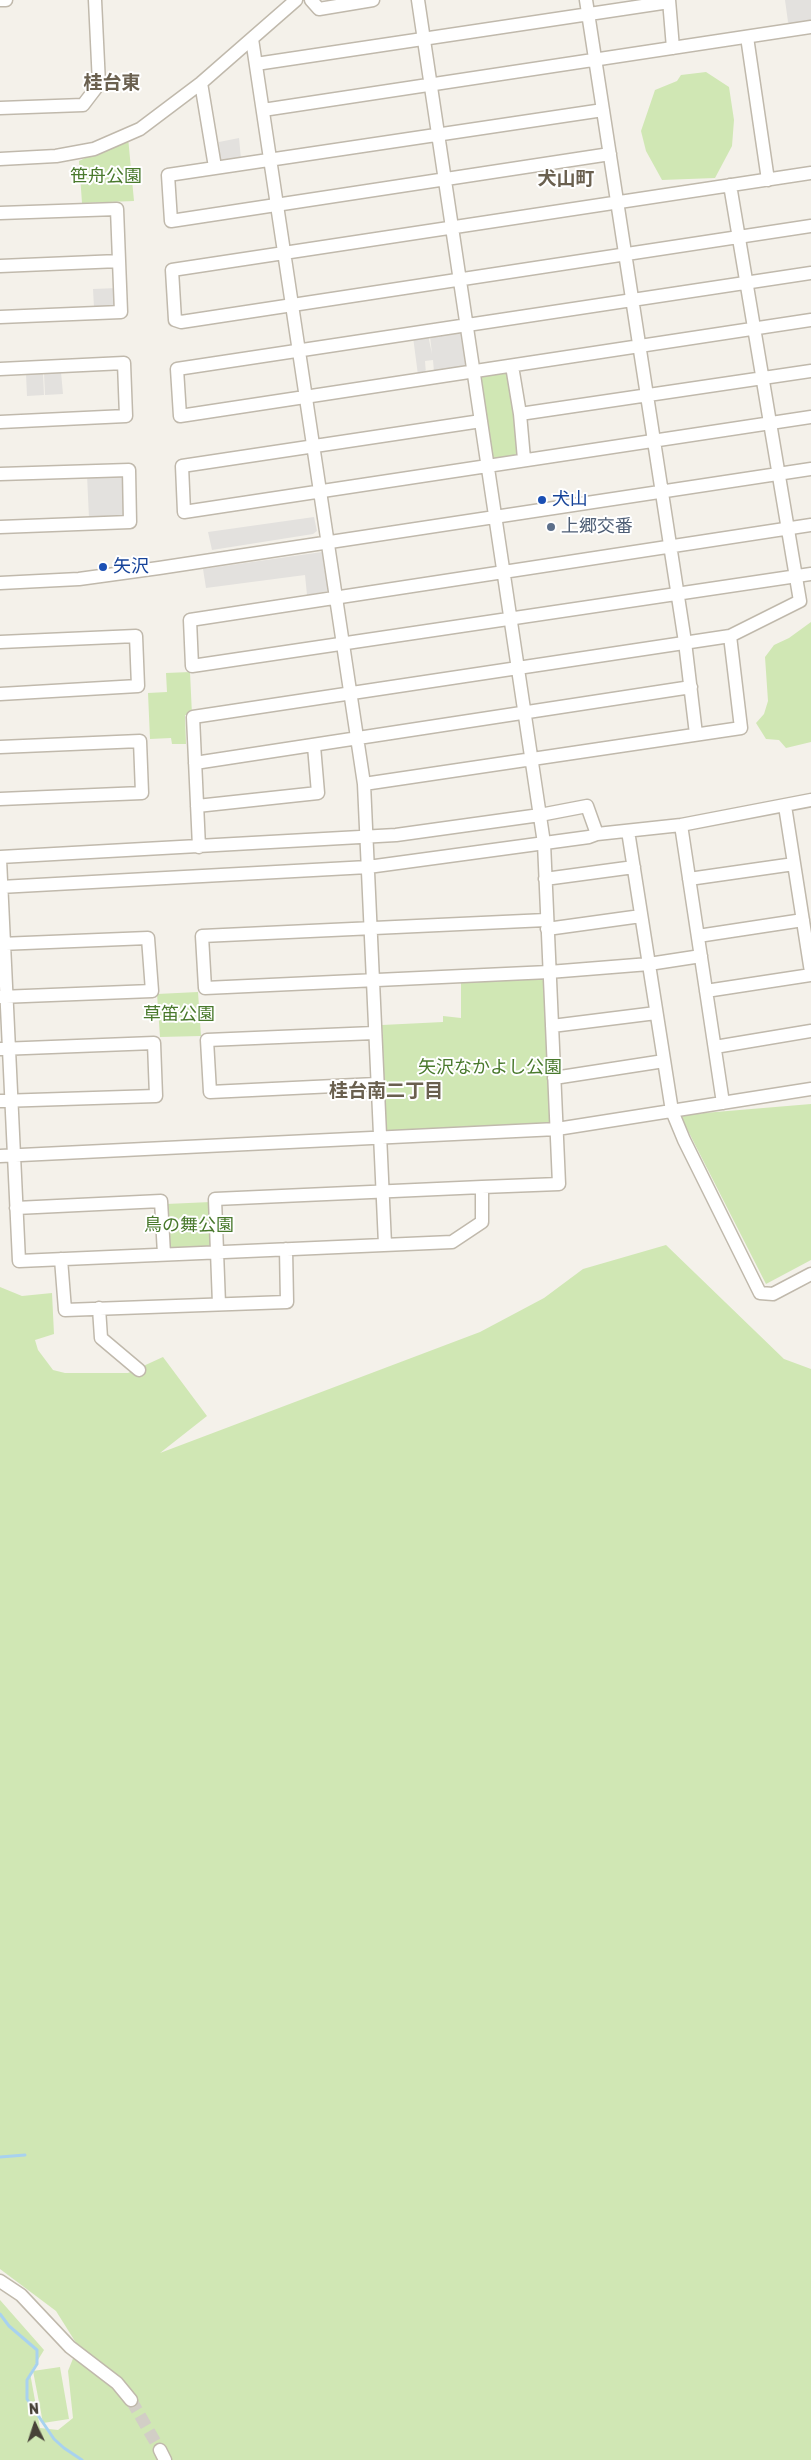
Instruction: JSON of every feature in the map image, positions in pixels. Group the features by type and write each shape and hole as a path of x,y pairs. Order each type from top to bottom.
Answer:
{"street":[{"path":"0,0 6,0"},
{"path":"0,108 83,104 98,84 95,0"},
{"path":"0,159 56,156 94,149 140,129 201,83 296,0"},
{"path":"311,0 319,9 373,0"},
{"path":"219,1304 215,1251 215,1199 559,1184 544,843 418,0"},
{"path":"586,0 597,59 646,396 685,642 696,734"},
{"path":"256,64 669,1 673,48"},
{"path":"263,110 811,27"},
{"path":"747,37 768,180"},
{"path":"252,39 364,784 376,1084 385,1244"},
{"path":"201,83 215,167"},
{"path":"603,110 168,175 171,220 610,154"},
{"path":"811,173 172,270 175,320 181,322 811,226"},
{"path":"199,848 192,717 730,636 800,601 730,186"},
{"path":"0,213 117,209 121,312 0,317"},
{"path":"0,266 119,261"},
{"path":"811,273 177,369 180,416 811,320"},
{"path":"0,369 124,363 126,416 0,422"},
{"path":"512,366 520,414 524,459"},
{"path":"520,414 811,371"},
{"path":"481,421 182,466 184,512 811,417"},
{"path":"0,583 79,579 811,469"},
{"path":"0,474 129,470 130,522 0,528"},
{"path":"811,525 335,596 190,620 192,666 811,574"},
{"path":"0,642 136,636 138,686 0,694"},
{"path":"364,784 741,728 730,636"},
{"path":"195,763 690,687"},
{"path":"0,747 140,740 142,793 0,799"},
{"path":"197,806 318,792 314,746"},
{"path":"0,886 368,867 589,837 597,834 681,825 811,800"},
{"path":"482,1188 482,1222 452,1242 19,1261 14,1156 6,1101 0,858 366,838 540,816 587,806 597,834"},
{"path":"706,991 811,974 785,806"},
{"path":"681,825 723,1103"},
{"path":"628,831 672,1111 684,1140 760,1293 774,1294 811,1274"},
{"path":"689,879 794,864"},
{"path":"545,879 634,867"},
{"path":"641,916 547,925 370,929 202,936 205,988 549,972 649,964 701,956"},
{"path":"698,936 803,920"},
{"path":"2,944 148,938 152,991 3,997"},
{"path":"552,1026 656,1013"},
{"path":"715,1047 811,1031"},
{"path":"374,1033 207,1040 210,1092 376,1084"},
{"path":"4,1049 154,1043 156,1096 6,1101"},
{"path":"554,1078 664,1061"},
{"path":"0,1156 557,1129 811,1089"},
{"path":"16,1208 161,1201 164,1254"},
{"path":"61,1259 65,1310 287,1302 286,1248"},
{"path":"99,1308 101,1338 140,1370"},
{"path":"0,2281 21,2296 64,2342 117,2383 131,2400"}],"green space":[{"path":"706,72 729,87 734,120 732,146 715,178 662,180 646,151 641,131 655,90 677,81 681,75"},
{"name":"笹舟公園","path":"128,137 134,201 82,203 79,161"},
{"path":"510,370 519,455 496,459 492,457 478,374"},
{"path":"811,622 811,742 786,748 779,740 766,739 756,723 764,714 768,701 765,657 774,645 789,638"},
{"path":"190,672 192,715 185,715 186,744 172,744 171,738 150,739 148,693 167,692 166,673"},
{"name":"矢沢なかよし公園","path":"541,979 544,981 550,1123 386,1131 382,1025 443,1022 443,1016 461,1018 461,983"},
{"name":"草笛公園","path":"198,992 201,1036 160,1037 157,994"},
{"path":"811,1104 811,1260 766,1284 680,1115"},
{"name":"鳥の舞公園","path":"211,1202 212,1248 169,1249 166,1204"},
{"path":"666,1245 784,1359 811,1369 811,2460 0,2460 0,2300 44,2350 30,2373 40,2428 58,2430 73,2418 68,2371 78,2346 56,2311 0,2269 0,1287 22,1296 52,1293 54,1334 35,1340 38,1350 53,1370 65,1373 128,1373 163,1357 207,1416 160,1453 480,1332 544,1298 583,1269"},
{"path":"60,2367 69,2419 43,2423 33,2371"}],"shaded area":[{"path":"785,0 811,0 811,23 792,26 788,22"},
{"path":"239,138 241,159 223,161 220,159 219,142"},
{"path":"117,288 117,304 114,307 94,308 93,289"},
{"path":"461,330 467,366 434,372 433,360 425,361 426,374 418,375 413,337 428,335 432,354 430,336"},
{"path":"61,372 63,394 45,395 44,373"},
{"path":"43,373 44,395 27,396 26,374"},
{"path":"123,473 125,517 89,518 87,475"},
{"path":"314,517 317,531 313,534 212,550 208,532"},
{"path":"322,552 328,591 307,595 305,575 206,588 203,569"}],"waterway":[{"path":"0,2157 25,2155"},
{"path":"0,2314 9,2326 37,2350 37,2364 27,2380 27,2399 54,2439 82,2460"}],"tunnel":[{"path":"131,2400 160,2450"}],"place":[{"name":"犬山","path":"542,500"},
{"name":"上郷交番","path":"551,527"},
{"name":"矢沢","path":"103,567"}],"district":[{"name":"桂台東","path":"112,84"},
{"name":"犬山町","path":"566,180"},
{"name":"桂台南二丁目","path":"386,1092"}]}
